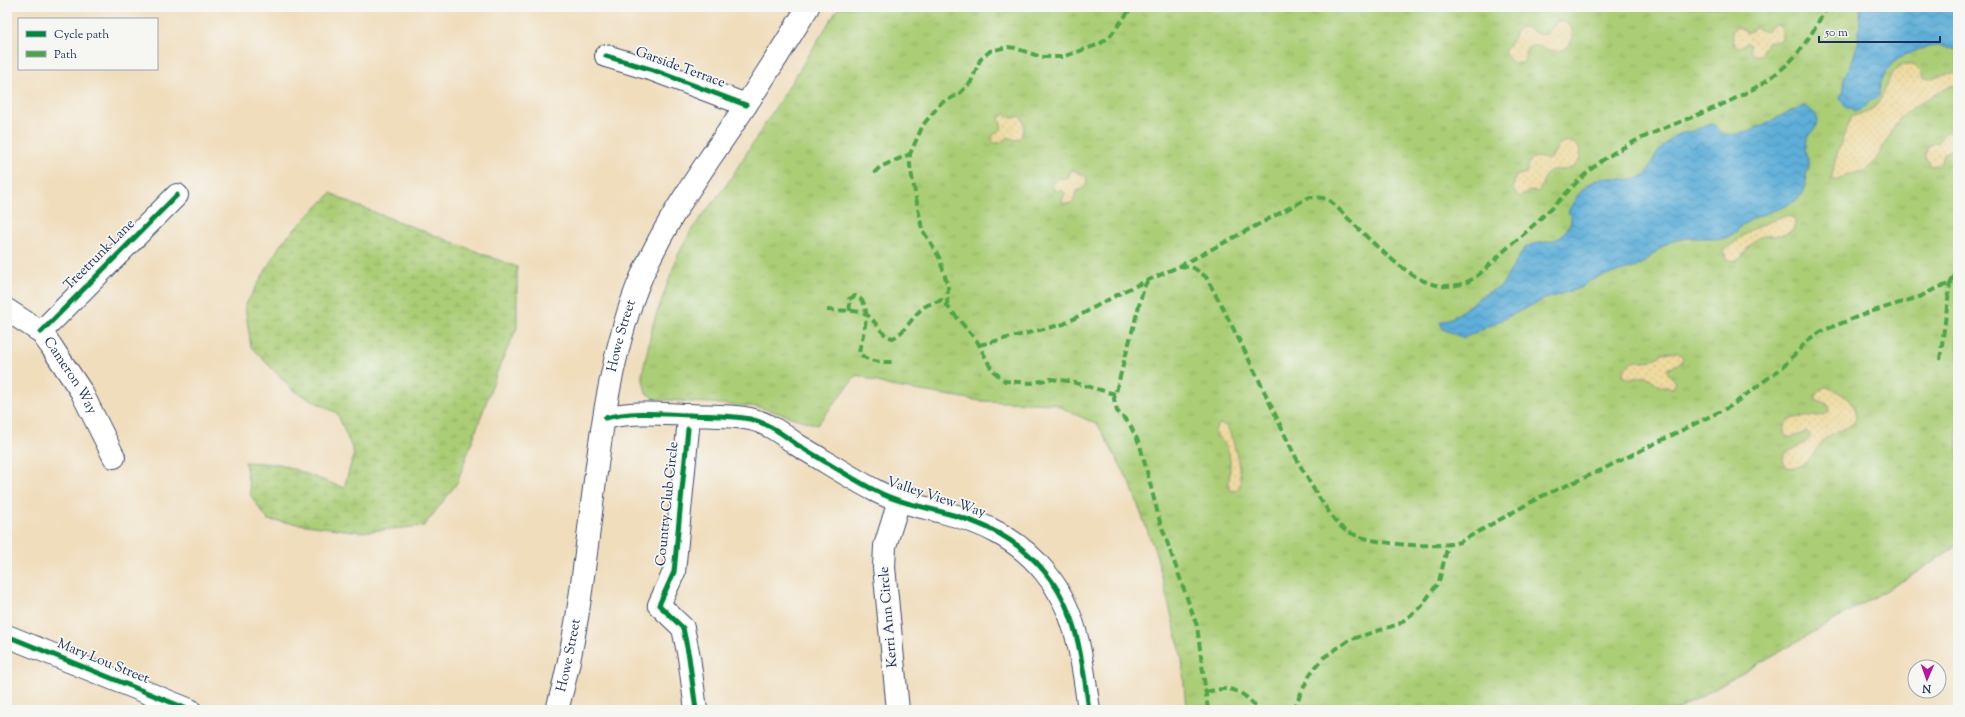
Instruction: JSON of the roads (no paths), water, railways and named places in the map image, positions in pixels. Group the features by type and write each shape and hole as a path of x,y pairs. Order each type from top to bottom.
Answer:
{"street":[{"name":"Howe Street","path":"557,710 570,656 581,596 605,418 624,329 633,301 651,257 681,201 746,105 808,7"},
{"name":"Garside Terrace","path":"606,56 653,70 746,105"},
{"name":"Treetrunk Lane","path":"41,332 177,195"},
{"name":"Cameron Way","path":"7,310 41,332 81,391 114,457"},
{"name":"Valley View Way","path":"605,418 635,413 735,417 768,424 845,474 877,492 899,501 979,523 1015,543 1036,562 1061,595 1073,620 1080,647 1089,710"},
{"path":"605,418 628,427 639,428 711,430 768,437 782,434"},
{"name":"Country Club Circle","path":"688,429 674,572 659,605 683,628 689,657 696,710"},
{"name":"Kerri Ann Circle","path":"898,710 884,567 885,546 899,501"},
{"name":"Mary Lou Street","path":"7,636 190,710"}],"water":[{"path":"1860,7 1958,7 1958,50 1942,46 1932,46 1901,57 1892,64 1884,75 1880,85 1879,96 1877,98 1870,100 1866,107 1860,110 1855,111 1850,107 1846,108 1840,97 1844,91 1844,79 1853,59 1856,46 1860,26"},
{"path":"1805,106 1812,111 1817,120 1806,144 1809,169 1806,176 1804,191 1800,197 1794,201 1778,209 1753,218 1732,235 1723,239 1689,238 1668,243 1639,266 1599,277 1586,283 1580,288 1545,299 1464,338 1443,329 1440,322 1454,317 1483,295 1501,286 1525,248 1532,244 1552,241 1560,237 1568,228 1571,221 1571,216 1568,212 1576,198 1592,183 1606,178 1631,179 1641,177 1648,170 1660,150 1678,134 1693,131 1704,125 1712,124 1715,125 1722,133 1731,135 1757,127"}]}
